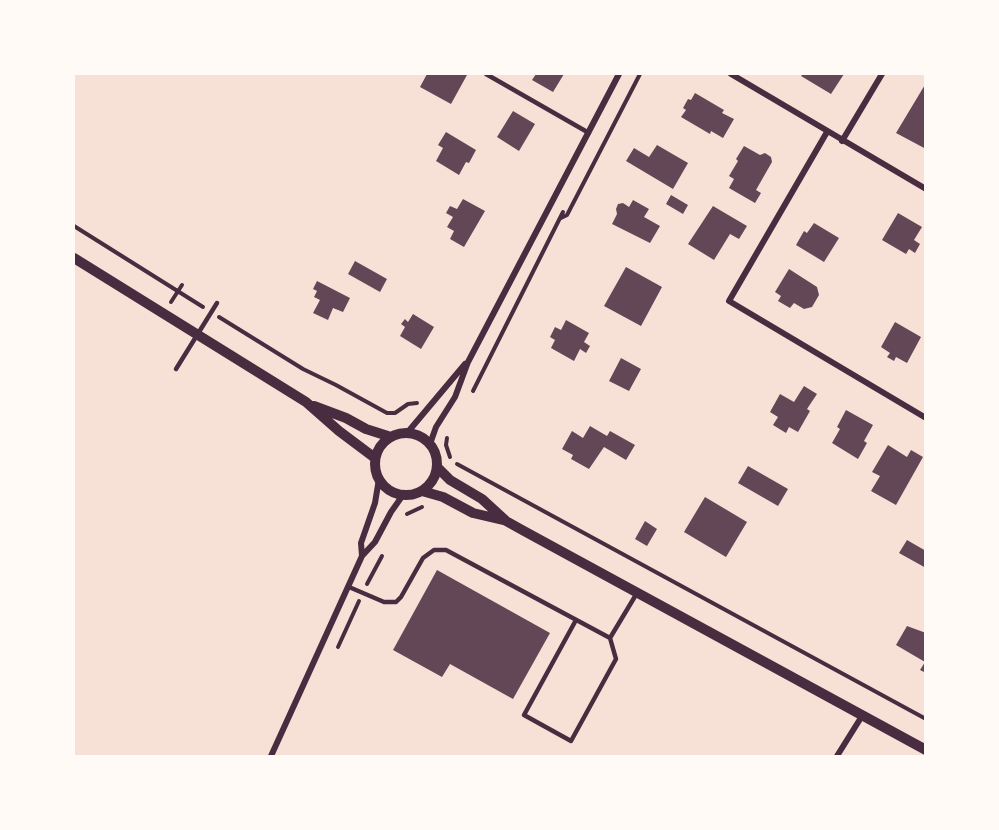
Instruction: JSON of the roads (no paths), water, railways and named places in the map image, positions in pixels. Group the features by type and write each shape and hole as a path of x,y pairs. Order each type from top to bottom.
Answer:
{"street":[{"path":"430,444 432,435 455,397 468,362 619,74"},
{"path":"732,74 743,76 827,132 926,189"},
{"path":"843,141 882,74"},
{"path":"827,132 729,301 926,418"},
{"path":"74,258 306,402 375,458"},
{"path":"407,433 468,362"},
{"path":"306,402 346,418 366,429 392,437"},
{"path":"407,433 423,438 430,444 437,467 430,485 413,495 393,493 379,479 375,469 375,458 384,442 407,433"},
{"path":"437,467 450,480 482,499 506,521 926,750"},
{"path":"362,556 362,543 375,503 379,479"},
{"path":"422,491 443,497 473,513 506,521"},
{"path":"271,756 362,556 375,542 403,495"},
{"path":"837,756 862,716"}],"lane":[{"path":"486,74 589,133"},
{"path":"176,369 217,303"},
{"path":"349,587 384,602 396,602 423,558 434,550 446,550 610,638 616,659 571,741 524,715 576,620"},
{"path":"610,638 637,593"}]}
